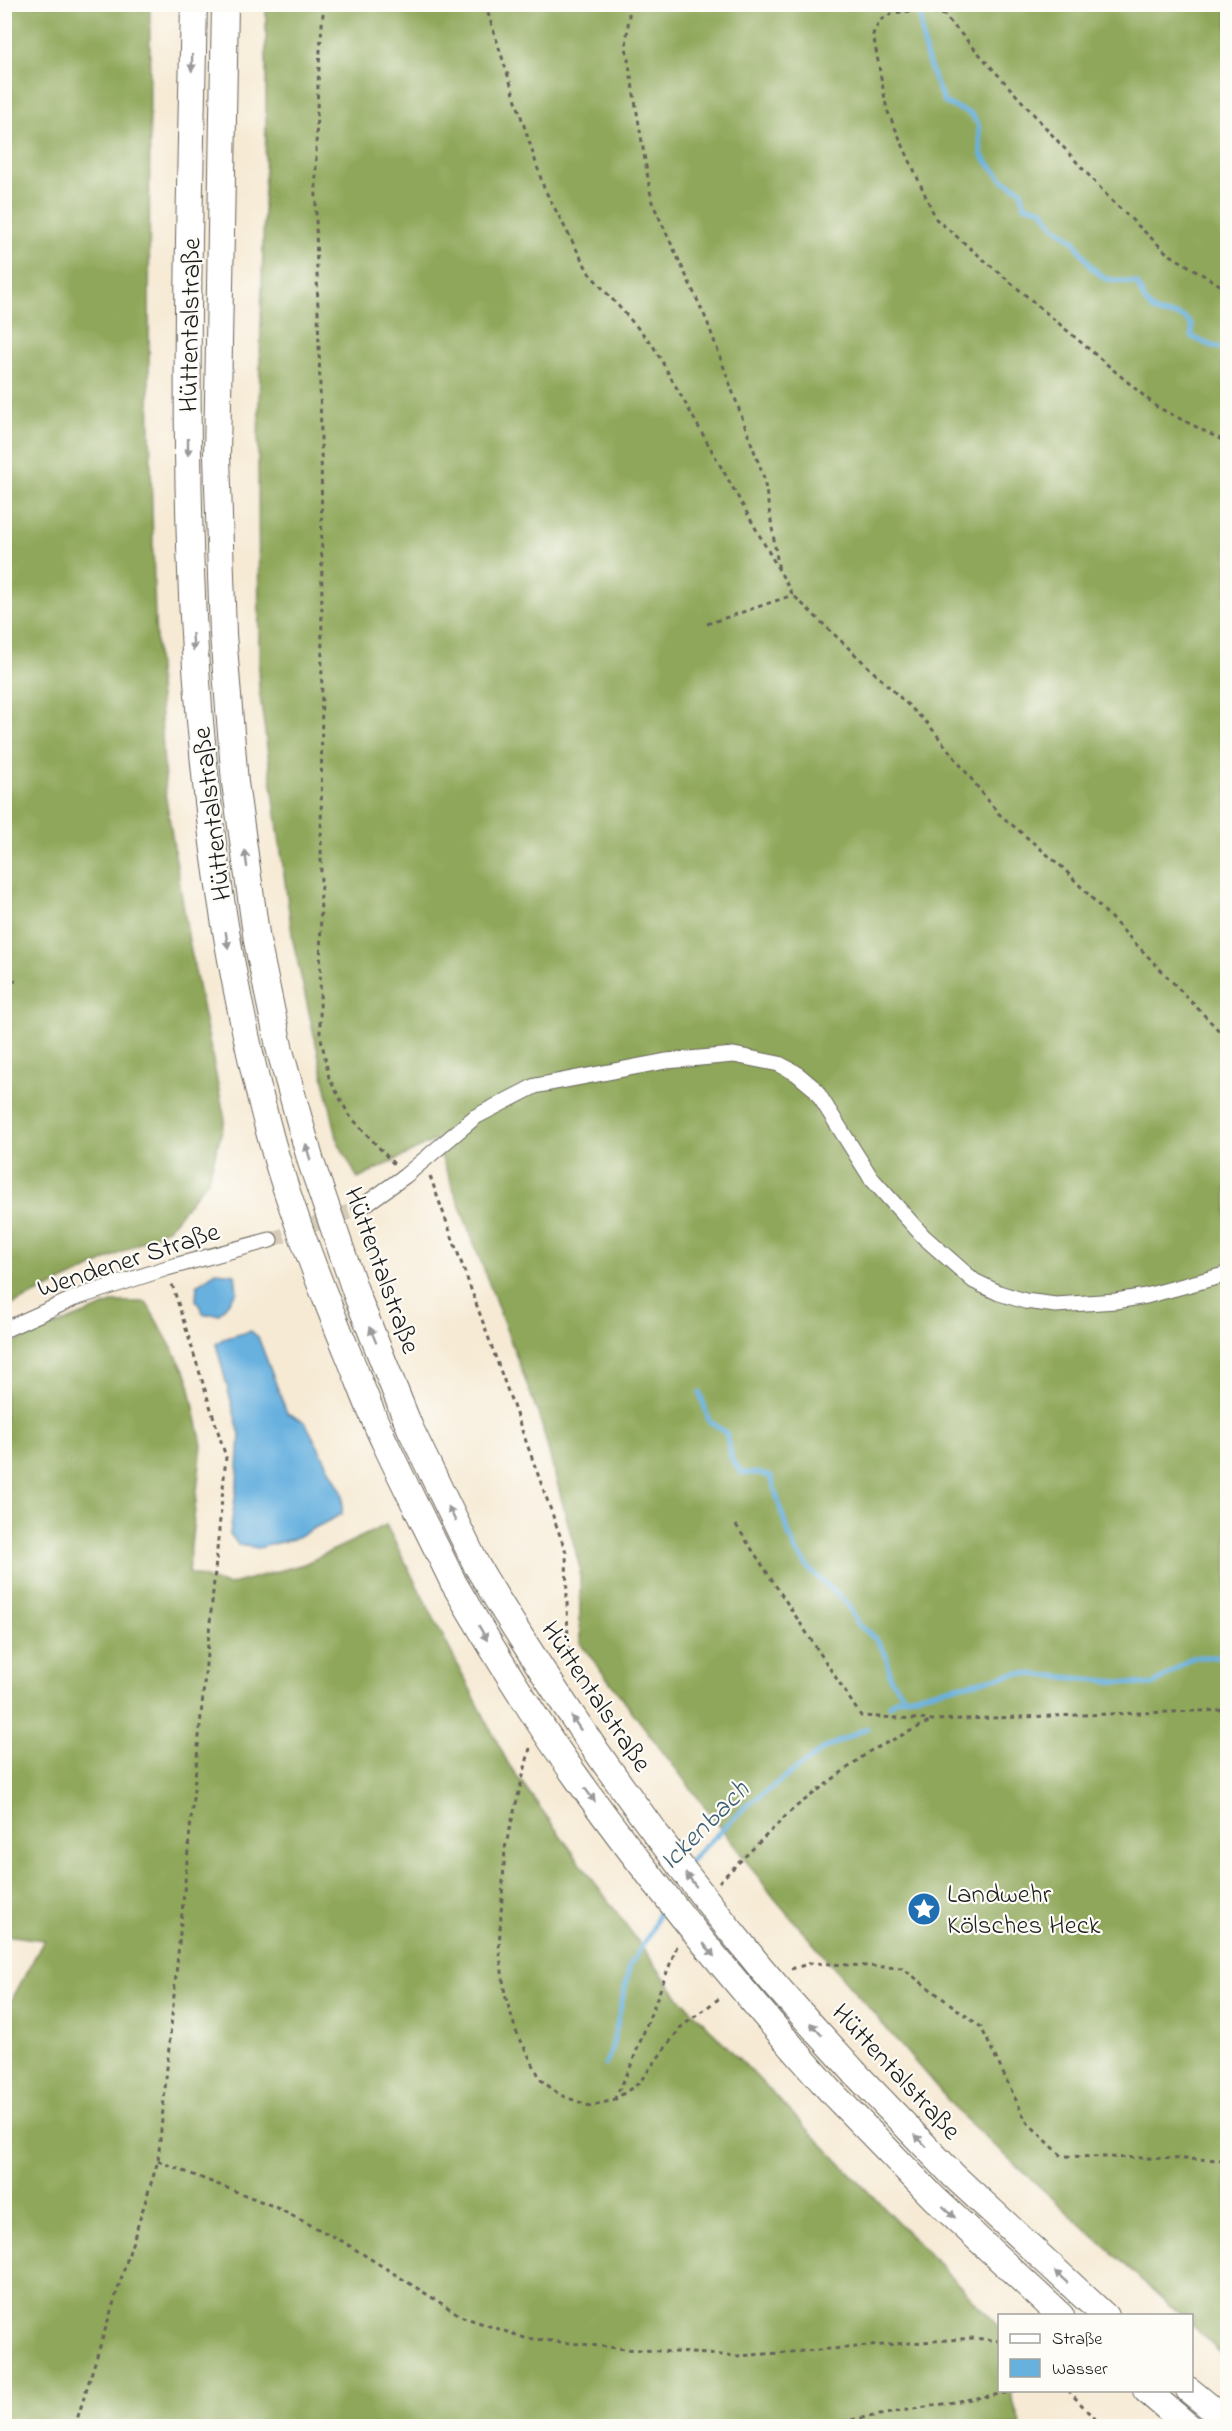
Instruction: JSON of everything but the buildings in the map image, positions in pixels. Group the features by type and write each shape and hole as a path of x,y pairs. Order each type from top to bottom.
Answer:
{"highway":[{"name":"Hüttentalstraße","path":"194,4 188,405 193,636 205,786 228,946 251,1058 280,1169 323,1293 384,1440 453,1582 504,1669 576,1777 654,1881 732,1978 834,2095 934,2198 1058,2314"},
{"name":"Hüttentalstraße","path":"225,4 217,456 223,622 235,783 257,941 280,1051 311,1162 357,1296 410,1428 477,1566 542,1672 599,1757 667,1848 762,1968 855,2073 954,2176 1103,2314"},
{"path":"1147,2392 1188,2427"},
{"path":"1190,2392 1227,2422"}],"street":[{"path":"360,1208 405,1176 475,1117 535,1086 666,1061 734,1055 779,1064 796,1073 815,1089 871,1178 924,1237 975,1281 999,1293 1025,1301 1056,1305 1116,1301 1146,1296 1227,1274"},
{"name":"Wendener Straße","path":"4,1330 75,1298 167,1268 270,1240"}],"path":[{"path":"324,4 314,169 319,331 323,645 320,1033 329,1078 349,1115 405,1176"},
{"path":"485,4 544,188 589,273 652,345 779,574 793,595 929,725 998,813 1062,867 1227,1040"},
{"path":"630,4 626,47 652,202 707,321 764,478 779,574"},
{"path":"1227,290 1167,253 1111,200 944,15 921,10 893,13 880,20 873,34 887,110 936,219 1156,407 1227,443"},
{"path":"707,624 793,595"},
{"path":"4,982 16,981"},
{"path":"424,1160 566,1552 568,1648 560,1670"},
{"path":"75,2427 158,2161 226,1457 167,1268"},
{"path":"736,1526 861,1716 933,1720 1227,1710"},
{"path":"716,1887 722,1878 793,1809 870,1750 933,1720"},
{"path":"531,1745 505,1848 499,1948 504,1995 516,2031 541,2080 560,2095 590,2106 614,2100 639,2083 681,2026 728,1993"},
{"path":"614,2100 630,2068 673,1952 680,1942"},
{"path":"791,1969 812,1963 902,1968 981,2027 1026,2121 1062,2156 1227,2160"},
{"path":"158,2161 273,2206 342,2241 463,2317 525,2338 626,2349 739,2356 974,2338 998,2341"},
{"path":"816,2427 1012,2392"},
{"path":"1069,2392 1101,2427"}],"green space":[{"path":"4,5 150,5 149,391 155,621 166,798 189,941 225,1120 208,1180 169,1228 77,1275 5,1308"},
{"path":"266,5 1227,5 1227,2359 1193,2327 1193,2314 1179,2314 959,2113 775,1899 580,1643 580,1568 540,1419 435,1140 358,1179 338,1142 293,941 259,688 258,445 266,124"},
{"path":"114,1302 146,1302 187,1375 202,1445 188,1573 228,1585 304,1564 386,1525 509,1765 677,1995 997,2324 998,2392 1010,2392 1021,2426 5,2426 5,2012 44,1940 5,1935 5,1346"}],"water":[{"path":"216,1272 235,1274 237,1292 219,1314 204,1314 196,1300 197,1285"},
{"path":"251,1331 258,1337 287,1413 305,1422 343,1494 342,1514 293,1539 258,1548 239,1545 230,1534 237,1484 240,1435 216,1344 223,1339"}],"waterway":[{"path":"921,4 923,43 934,79 945,103 971,114 978,124 982,156 1003,180 1021,190 1024,205 1043,210 1053,225 1073,240 1092,268 1106,279 1137,283 1145,301 1155,311 1184,318 1192,326 1192,337 1212,346 1228,349"},
{"path":"700,1393 709,1421 726,1433 732,1460 742,1473 759,1473 771,1477 787,1530 796,1551 811,1571 847,1603 858,1624 876,1639 886,1655 891,1679 905,1697"},
{"name":"Ickenbach","path":"890,1705 897,1699 1018,1673 1153,1685 1193,1657 1228,1657"},
{"name":"Ickenbach","path":"687,1864 745,1807 825,1748 867,1728"},
{"name":"Ickenbach","path":"605,2065 611,2052 630,1965 652,1930 662,1904"}],"tunnel":[{"path":"270,1240 360,1208"}],"place":[{"name":"Landwehr Kölsches Heck","path":"924,1909"}]}
